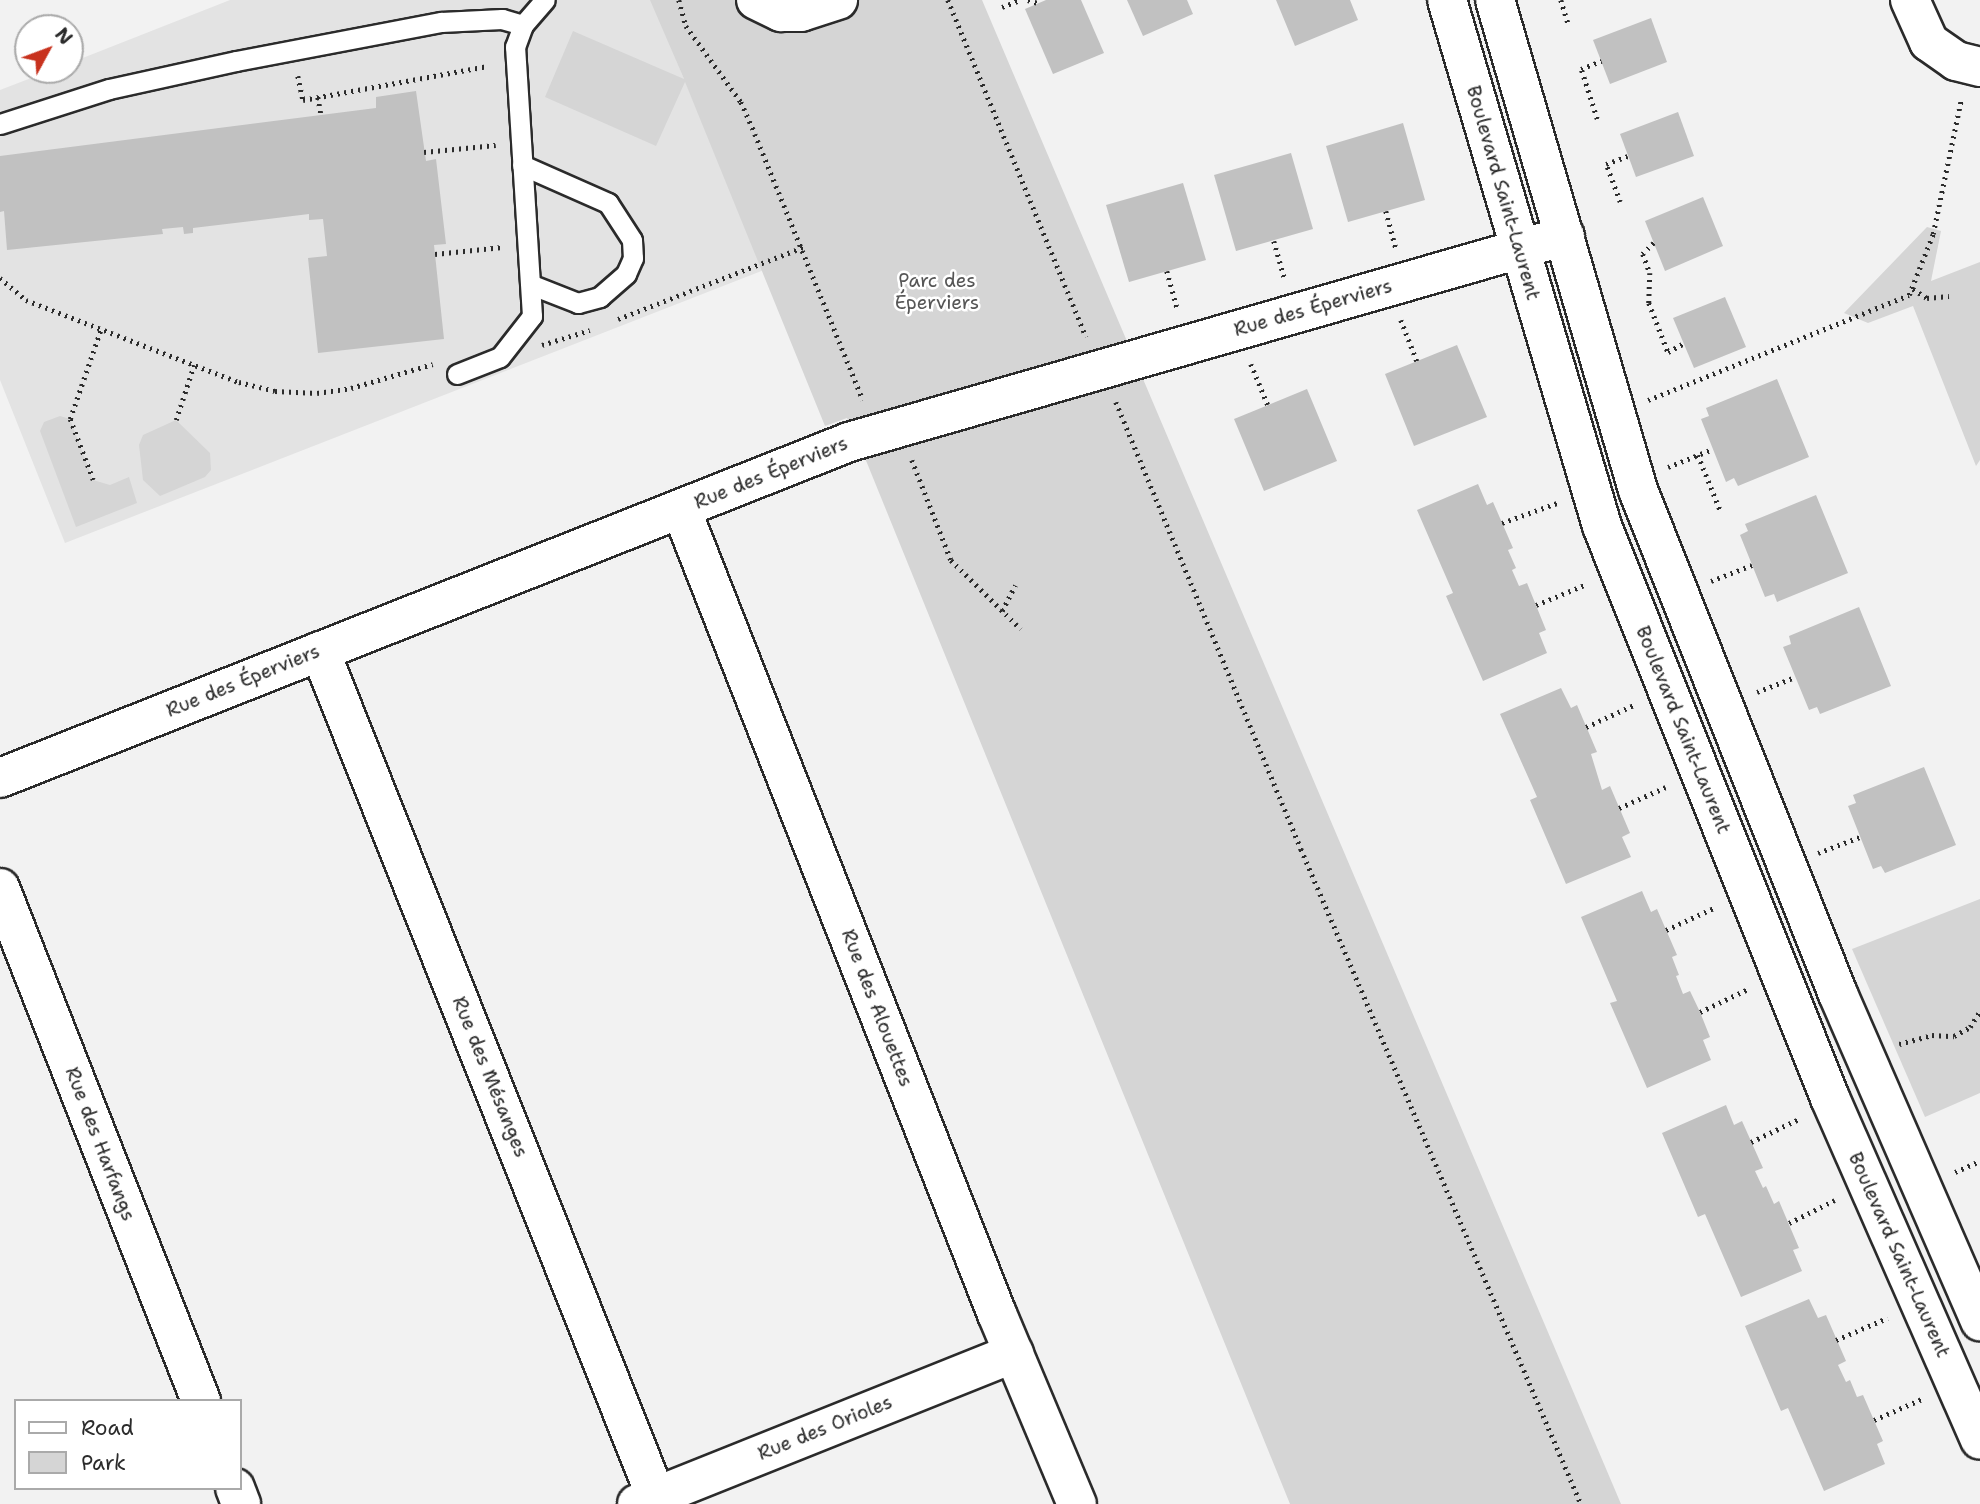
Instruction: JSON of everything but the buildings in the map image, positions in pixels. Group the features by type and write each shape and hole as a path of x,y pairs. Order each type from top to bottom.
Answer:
{"street":[{"path":"755,0 781,12 801,12 838,0"},
{"name":"Boulevard Saint-Laurent","path":"1447,0 1518,249 1607,539 1825,1087 1980,1439"},
{"path":"1495,0 1639,490 1839,994 1980,1321"},
{"path":"1910,0 1929,42 1970,72"},
{"name":"Rue des Éperviers","path":"0,778 320,650 887,430 1565,236"},
{"name":"Rue des Alouettes","path":"681,509 1014,1353 1077,1504"},
{"name":"Rue des Mésanges","path":"320,650 651,1501"},
{"name":"Rue des Harfangs","path":"0,888 200,1399"},
{"name":"Rue des Orioles","path":"651,1501 1014,1353"}],"lane":[{"path":"457,374 500,357 520,336 531,316 532,285 515,47 523,25 545,0"},
{"path":"0,124 109,89 236,61 441,22 502,19 523,25"},
{"path":"522,165 608,203 632,240 633,258 626,274 600,297 578,303 532,285"}],"path":[{"path":"679,0 686,26 741,102 804,247 864,404"},
{"path":"948,0 1091,348"},
{"path":"1002,7 1020,0"},
{"path":"1028,0 1038,4"},
{"path":"1561,0 1569,26"},
{"path":"1597,120 1581,69 1601,61"},
{"path":"303,100 488,64"},
{"path":"1639,404 1898,300 1913,289 1933,234 1970,72"},
{"path":"318,97 321,114"},
{"path":"424,152 496,145"},
{"path":"1620,202 1606,164 1628,156"},
{"path":"1654,243 1643,254 1650,273 1649,303 1668,352 1684,343"},
{"path":"435,254 507,246"},
{"path":"606,324 804,247"},
{"path":"0,278 26,300 194,365 275,391 317,393 383,380 440,362"},
{"path":"1913,289 1927,298 1949,296"},
{"path":"1397,310 1417,361"},
{"path":"534,344 555,344 593,328"},
{"path":"93,480 70,419 101,329"},
{"path":"1247,354 1268,405"},
{"path":"176,420 194,365"},
{"path":"1112,392 1300,849 1581,1504"},
{"path":"1659,470 1713,449"},
{"path":"908,450 951,560 1021,629"},
{"path":"1698,455 1721,512"},
{"path":"1502,523 1565,500"},
{"path":"1703,584 1752,565"},
{"path":"1536,605 1596,580"},
{"path":"1002,611 1015,585"},
{"path":"1747,695 1795,677"},
{"path":"1586,727 1642,701"},
{"path":"1619,808 1675,783"},
{"path":"1811,856 1860,837"},
{"path":"1666,930 1722,904"},
{"path":"1700,1012 1755,986"},
{"path":"1892,1047 1932,1035 1954,1036 1970,1027 1980,1011"},
{"path":"1751,1142 1809,1115"},
{"path":"1945,1177 1980,1161"},
{"path":"1789,1223 1843,1196"},
{"path":"1836,1340 1897,1314"},
{"path":"1874,1420 1933,1394"}],"shaded area":[{"path":"230,0 651,0 764,270 65,543 0,380 0,90 16,84 84,84 84,57"}],"green space":[{"name":"Parc des Éperviers","path":"650,0 982,0 1621,1504 1290,1504 867,463 847,418 825,426 685,82 656,146 545,97 573,31 684,79"},
{"path":"1927,227 1941,231 1931,281 1980,262 1980,460 1976,466 1913,306 1868,323 1844,313"},
{"path":"60,416 70,419 93,480 110,485 129,477 137,503 76,527 40,431 44,422"},
{"path":"176,420 210,453 211,470 205,477 160,496 143,480 139,445 143,435"},
{"path":"1980,899 1980,1093 1925,1117 1852,949"}]}
